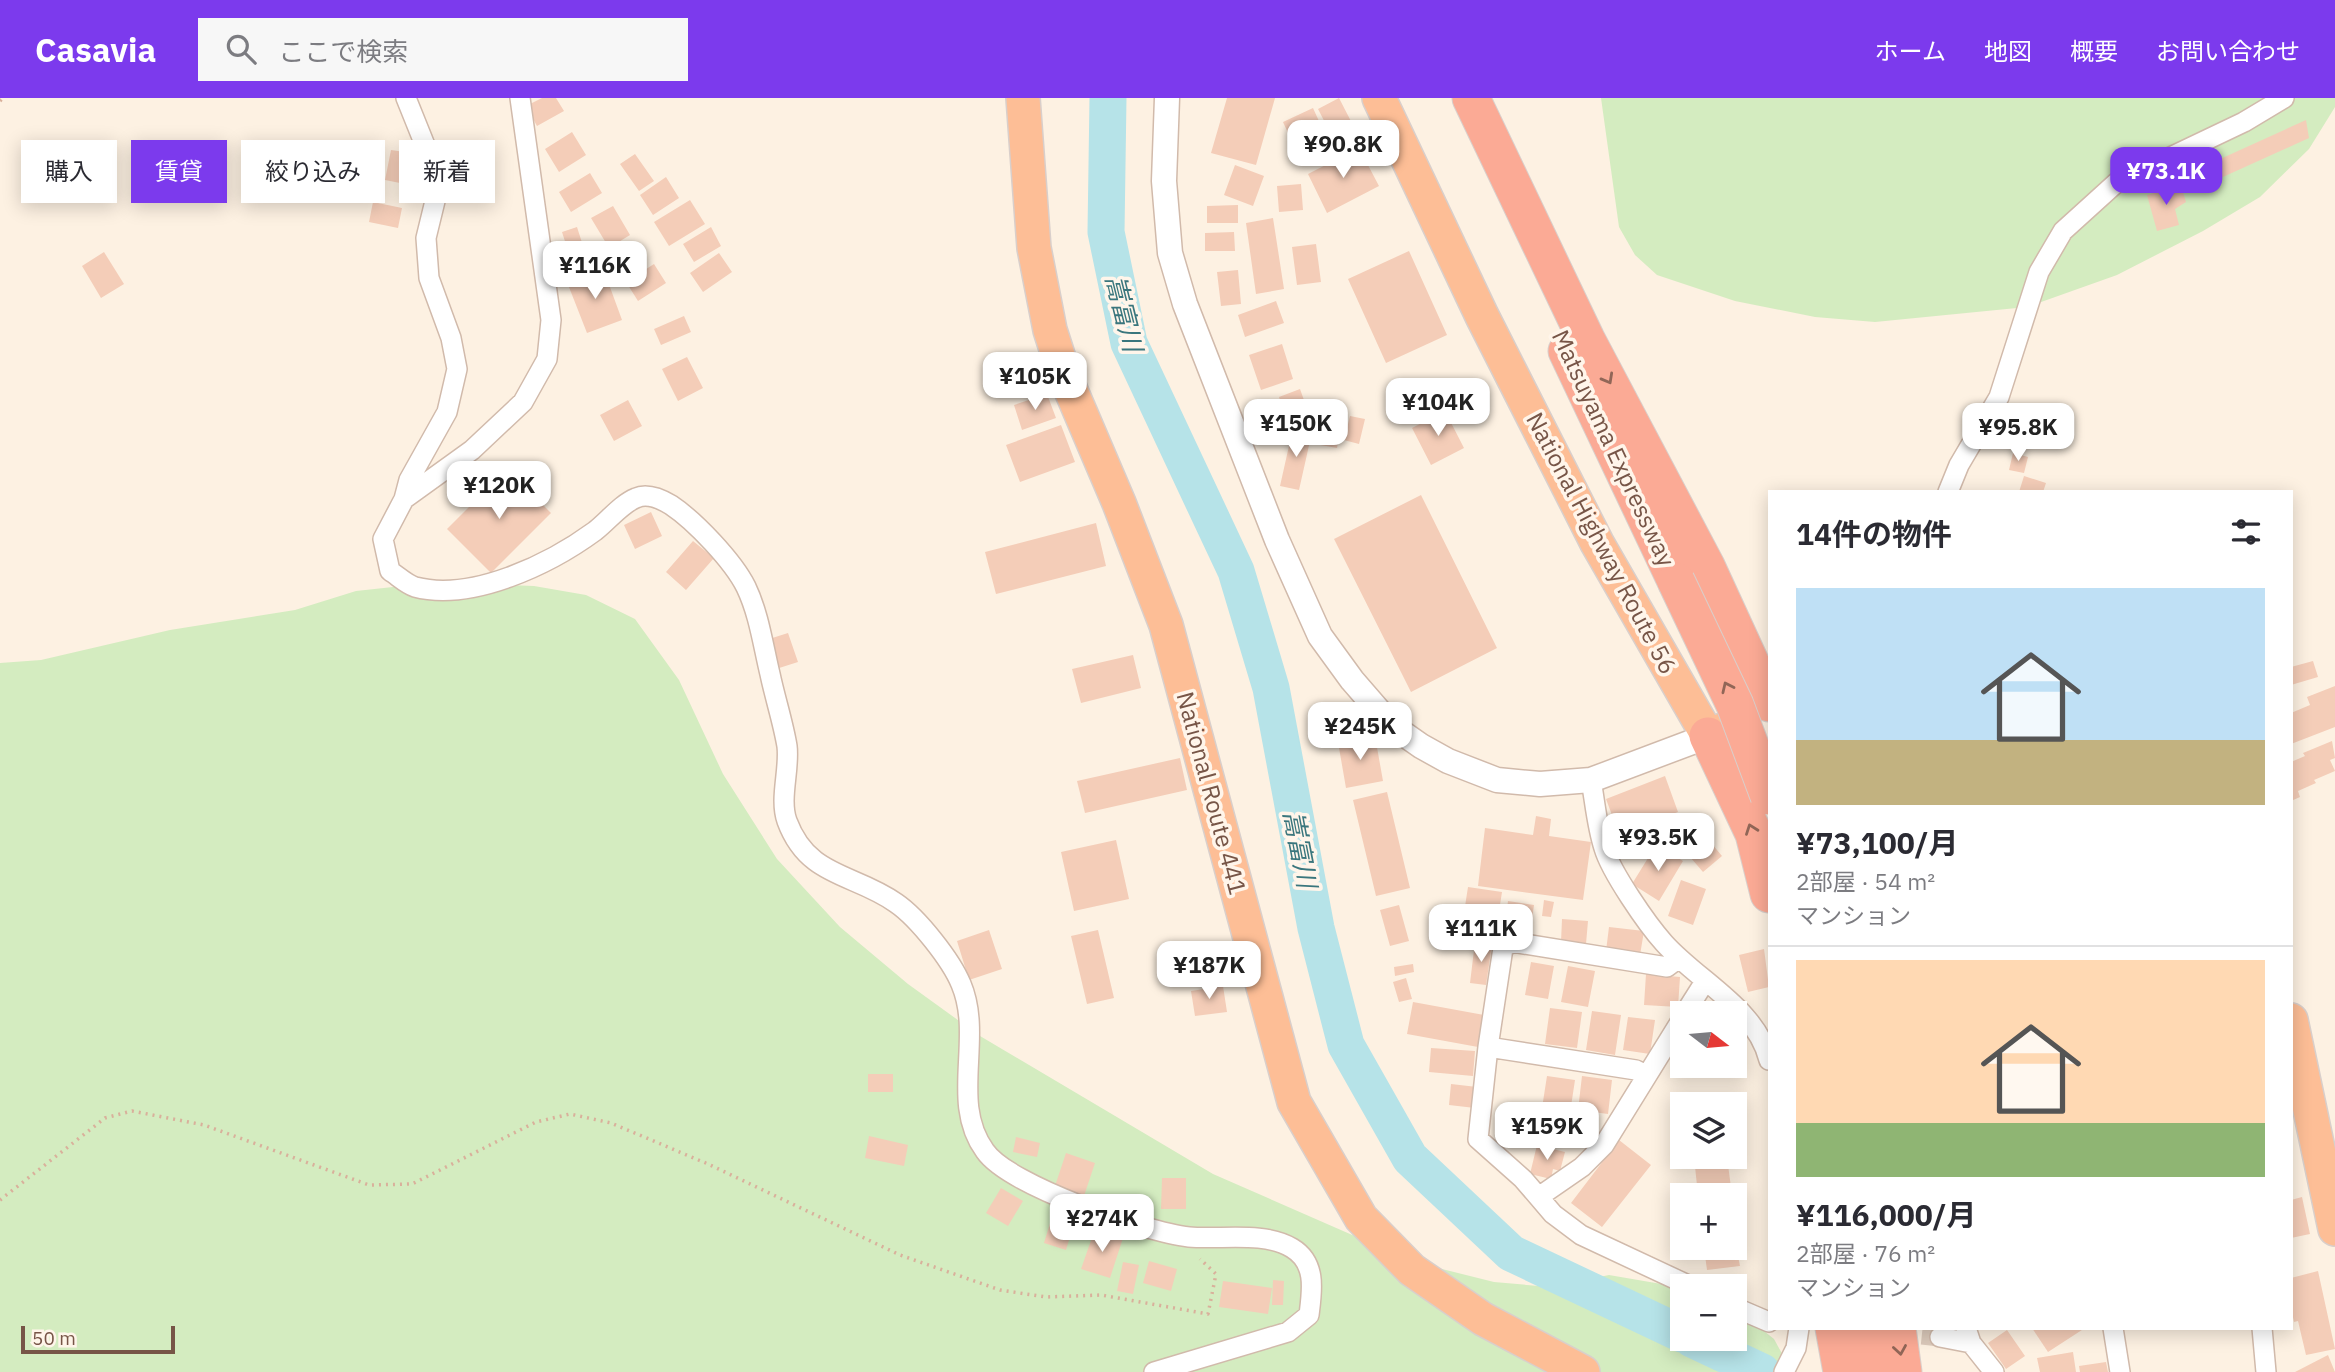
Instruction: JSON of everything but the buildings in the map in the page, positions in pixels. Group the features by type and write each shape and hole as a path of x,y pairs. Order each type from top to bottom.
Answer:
{"highway":[{"name":"National Route 441","path":"1023,98 1034,248 1050,330 1065,374 1166,625 1294,1102 1362,1218 1412,1270 1483,1319 1583,1372"},
{"name":"National Highway Route 56","path":"1379,98 1482,316 1597,543 1708,736"},
{"name":"Matsuyama Expressway","path":"1465,98 1512,223 1566,349 1691,574 1768,701"},
{"name":"Matsuyama Expressway","path":"1471,98 1586,339 1691,574 1768,793"},
{"path":"1708,736 1768,709"},
{"path":"1708,736 1768,779"},
{"path":"1708,736 1754,835 1768,890"},
{"path":"2293,1030 2335,1229"},
{"path":"1896,1330 1903,1372"},
{"path":"1928,1372 1931,1333"}],"street":[{"path":"406,98 435,170 435,201 426,238 429,278 451,338 457,369 447,412 409,480 404,499 383,539 390,571 412,586 461,591 522,572 567,550 636,497 654,496 672,505 724,555 746,586 756,617 787,749 786,819 812,862 896,903 928,934 961,984 971,1027 967,1091 970,1122 986,1154 1031,1186 1092,1210 1186,1237 1260,1240 1291,1247 1307,1262 1313,1283 1309,1315 1288,1332 1154,1372"},
{"path":"404,499 472,450 523,402 547,359 551,320 520,98"},
{"path":"1167,98 1164,181 1170,253 1185,304 1277,540 1320,636 1352,680 1391,725 1448,761 1497,780 1540,784 1591,780 1708,736"},
{"path":"1949,490 1959,465 1999,397 2039,272 2063,231 2116,183 2244,122 2284,98"},
{"path":"1591,780 1604,850 1635,903 1663,942 1704,983 1750,1019 1764,1041 1768,1056"},
{"path":"1670,1277 1581,1235 1553,1214 1540,1196 1478,1139 1503,948 1512,942 1667,967 1679,958"},
{"path":"1693,1001 1704,983"},
{"path":"1540,1196 1582,1167 1604,1144 1670,1037"},
{"path":"1488,1047 1636,1070 1646,1075"},
{"path":"1747,1313 1768,1322"},
{"path":"2113,1330 2120,1372"},
{"path":"2262,1330 2266,1372"},
{"path":"1931,1333 1968,1336 1994,1372"},
{"path":"1784,1372 1798,1338"}],"path":[{"path":"0,1200 105,1118 132,1111 204,1125 369,1185 412,1184 536,1122 570,1114 611,1123 708,1164 900,1255 1000,1290 1046,1297 1101,1295 1208,1314 1216,1274 1191,1249 1186,1237"}],"green space":[{"path":"1601,98 2335,98 2335,107 2309,149 2260,197 2203,231 2117,275 2027,307 1875,322 1815,317 1735,301 1657,275 1635,255 1619,227"},
{"path":"439,582 534,586 586,595 635,619 679,680 723,774 777,859 840,927 908,984 980,1036 1213,1174 1414,1262 1494,1282 1550,1287 1609,1275 1670,1285 1670,1351 1747,1351 1747,1317 1774,1339 1792,1372 0,1372 0,663 41,660 170,630 295,610 356,591"}],"waterway":[{"name":"嵩富川","path":"1108,98 1106,232 1129,343 1236,571 1271,688 1316,928 1346,1045 1410,1158 1511,1253 1670,1328"},
{"name":"嵩富川","path":"1717,1351 1762,1372"}],"tunnel":[{"path":"1893,1332 1940,1337"}]}
